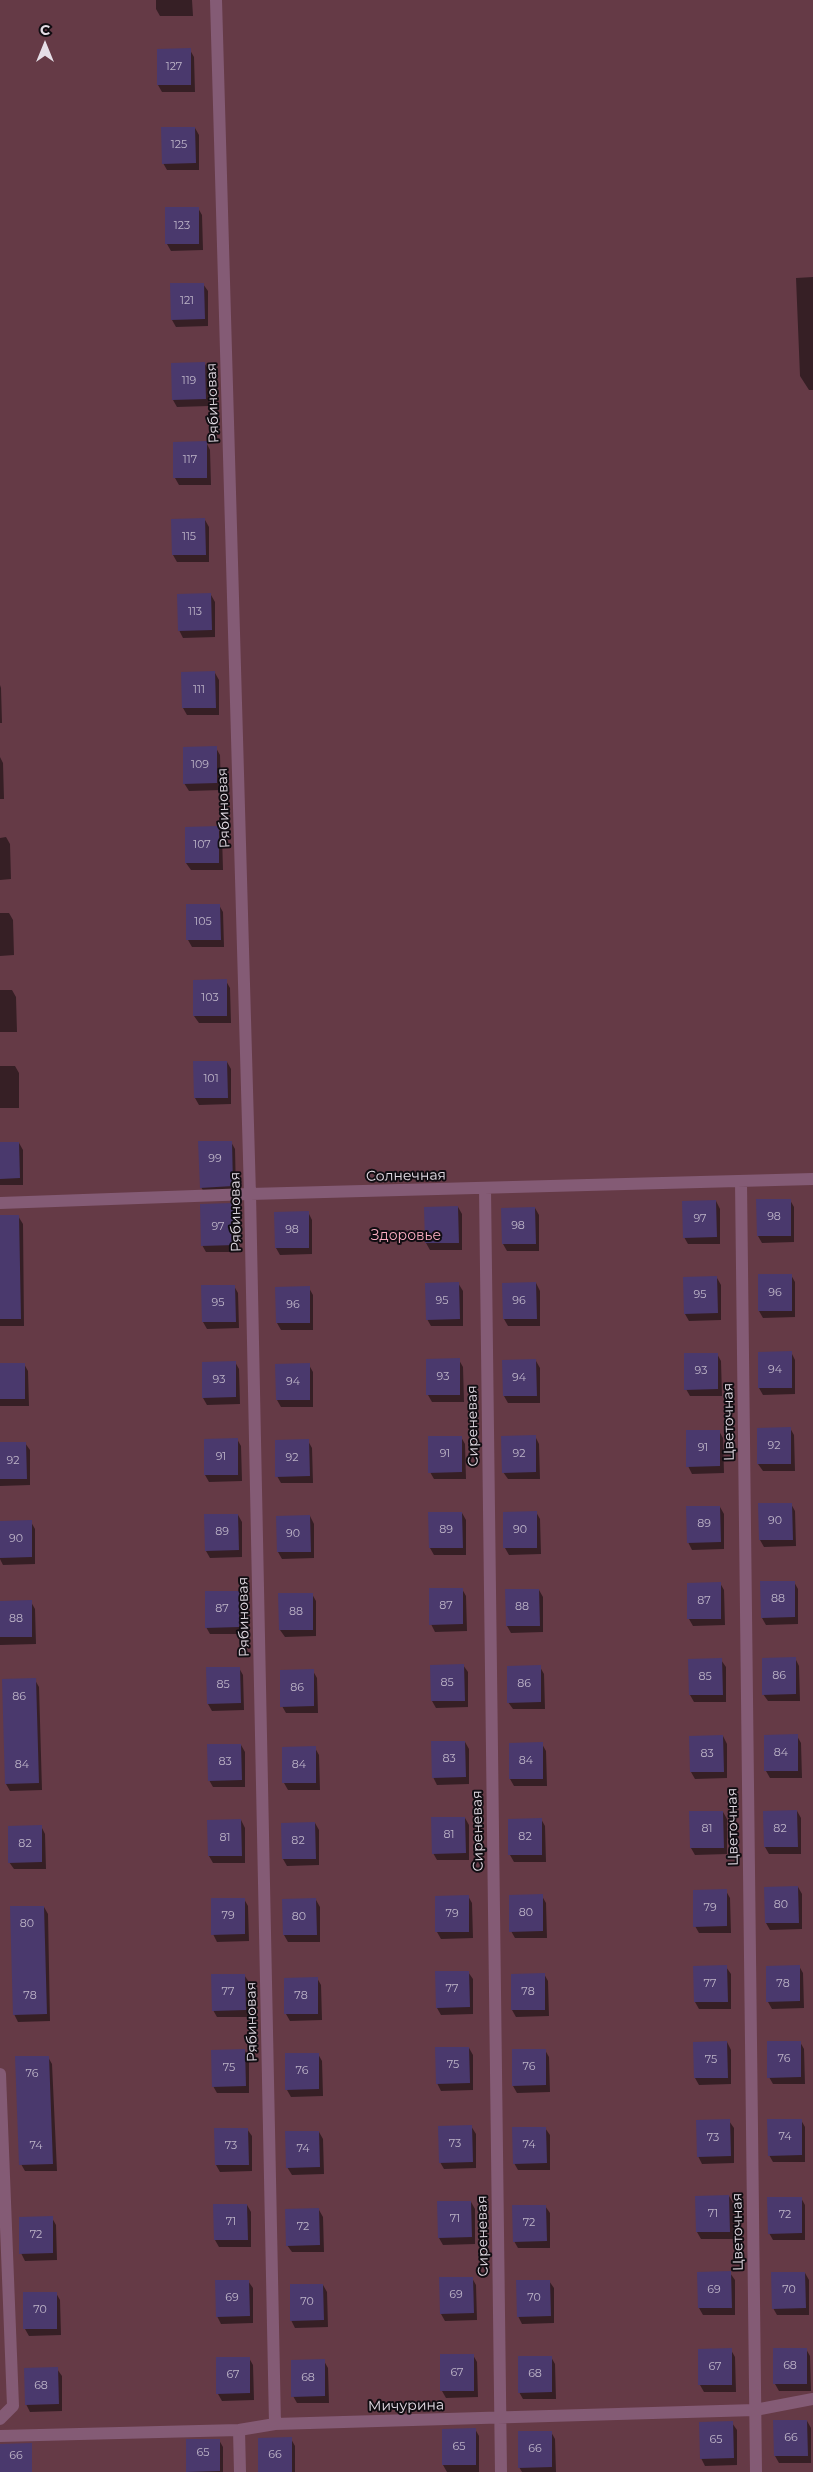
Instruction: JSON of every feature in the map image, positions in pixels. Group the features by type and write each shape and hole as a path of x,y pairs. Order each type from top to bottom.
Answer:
{"street":[{"name":"Рябиновая","path":"216,0 250,1194 275,2424"},
{"name":"Солнечная","path":"0,1203 250,1194 813,1179"},
{"name":"Цветочная","path":"741,1182 756,2472"},
{"name":"Сиреневая","path":"485,1189 501,2472"},
{"path":"0,2074 13,2406 0,2419"},
{"name":"Мичурина","path":"0,2436 239,2430 275,2424 500,2419 754,2410 813,2399"},
{"path":"239,2430 240,2472"}],"green space":[{"name":"Здоровье","path":"0,0 813,0 813,2472 0,2472"}],"building":[{"path":"191,48 191,85 157,85 157,49"},
{"path":"161,127 195,127 196,163 162,164"},
{"path":"165,207 199,207 199,244 165,244"},
{"path":"170,283 204,283 205,319 171,320"},
{"path":"205,362 206,399 172,400 171,363"},
{"path":"207,441 207,478 173,478 173,442"},
{"path":"205,518 206,555 172,555 171,519"},
{"path":"211,593 212,630 178,631 177,594"},
{"path":"215,671 216,708 182,708 181,672"},
{"path":"217,746 217,783 183,784 183,747"},
{"path":"219,826 219,863 185,863 185,827"},
{"path":"186,904 220,904 221,940 186,940"},
{"path":"227,979 227,1016 193,1016 193,980"},
{"path":"193,1061 227,1061 228,1098 194,1098"},
{"path":"198,1141 232,1141 233,1186 200,1188"},
{"path":"0,1142 19,1142 20,1178 0,1179"},
{"path":"756,1199 791,1199 791,1236 757,1236"},
{"path":"716,1200 717,1237 683,1238 682,1201"},
{"path":"233,1203 235,1245 201,1246 200,1204"},
{"path":"458,1206 459,1243 425,1243 424,1207"},
{"path":"535,1207 536,1244 502,1244 501,1208"},
{"path":"309,1211 309,1248 275,1248 274,1212"},
{"path":"0,1215 19,1215 21,1319 0,1319"},
{"path":"758,1274 792,1274 792,1311 758,1311"},
{"path":"717,1276 718,1313 684,1314 683,1277"},
{"path":"459,1282 460,1319 426,1320 425,1283"},
{"path":"536,1282 537,1319 503,1319 502,1283"},
{"path":"201,1285 235,1285 236,1322 202,1322"},
{"path":"310,1286 310,1323 276,1323 275,1287"},
{"path":"792,1351 792,1388 758,1388 758,1352"},
{"path":"684,1353 718,1353 718,1389 684,1390"},
{"path":"460,1358 460,1395 426,1395 426,1359"},
{"path":"536,1359 537,1396 503,1396 502,1360"},
{"path":"236,1361 236,1397 202,1398 202,1362"},
{"path":"0,1363 25,1363 25,1399 0,1399"},
{"path":"310,1363 310,1400 276,1400 275,1364"},
{"path":"791,1427 791,1464 757,1464 757,1428"},
{"path":"686,1430 720,1430 720,1466 686,1467"},
{"path":"536,1435 536,1472 502,1473 501,1436"},
{"path":"428,1436 462,1436 462,1472 428,1473"},
{"path":"238,1438 238,1475 204,1475 204,1439"},
{"path":"309,1439 310,1476 275,1477 275,1440"},
{"path":"0,1442 26,1442 27,1479 0,1479"},
{"path":"758,1503 792,1503 793,1540 759,1540"},
{"path":"686,1506 720,1506 721,1542 687,1543"},
{"path":"537,1511 537,1548 503,1548 503,1512"},
{"path":"428,1512 462,1512 463,1548 429,1548"},
{"path":"204,1514 238,1514 239,1550 205,1551"},
{"path":"310,1515 311,1552 277,1552 276,1516"},
{"path":"32,1520 32,1557 0,1558 0,1521"},
{"path":"760,1581 795,1581 795,1617 761,1618"},
{"path":"721,1582 721,1619 687,1619 687,1583"},
{"path":"429,1588 463,1588 463,1624 429,1625"},
{"path":"505,1589 539,1589 540,1626 506,1626"},
{"path":"205,1591 239,1591 239,1627 205,1628"},
{"path":"278,1593 313,1593 313,1630 279,1630"},
{"path":"32,1600 32,1637 0,1637 0,1601"},
{"path":"796,1657 796,1694 762,1695 762,1658"},
{"path":"722,1658 723,1695 689,1695 688,1659"},
{"path":"464,1664 465,1701 431,1701 430,1665"},
{"path":"541,1665 541,1702 507,1703 507,1666"},
{"path":"206,1667 240,1667 241,1703 207,1704"},
{"path":"314,1669 314,1706 280,1707 280,1670"},
{"path":"36,1678 39,1783 5,1784 2,1679"},
{"path":"798,1734 798,1771 764,1771 764,1735"},
{"path":"723,1735 724,1772 690,1772 689,1736"},
{"path":"431,1741 465,1741 466,1777 432,1778"},
{"path":"543,1742 543,1779 509,1779 509,1743"},
{"path":"207,1744 241,1744 242,1780 208,1781"},
{"path":"316,1746 316,1783 282,1783 282,1747"},
{"path":"797,1810 798,1847 764,1847 763,1811"},
{"path":"689,1811 723,1811 724,1848 690,1848"},
{"path":"431,1817 465,1817 466,1853 432,1854"},
{"path":"542,1818 542,1855 508,1855 508,1819"},
{"path":"241,1819 242,1856 208,1856 207,1820"},
{"path":"315,1822 316,1859 282,1859 281,1823"},
{"path":"42,1825 42,1862 8,1863 8,1826"},
{"path":"798,1886 799,1923 765,1923 764,1887"},
{"path":"727,1889 727,1926 693,1927 693,1890"},
{"path":"543,1894 543,1931 509,1932 509,1895"},
{"path":"469,1895 469,1932 435,1932 435,1896"},
{"path":"211,1898 245,1898 245,1934 211,1935"},
{"path":"316,1898 317,1935 283,1935 282,1899"},
{"path":"10,1906 44,1906 47,2014 13,2015"},
{"path":"727,1965 728,2002 694,2002 693,1966"},
{"path":"800,1965 800,2001 766,2002 766,1966"},
{"path":"435,1971 469,1971 470,2007 436,2008"},
{"path":"545,1973 545,2010 511,2010 511,1974"},
{"path":"211,1974 245,1974 246,2010 212,2011"},
{"path":"318,1977 318,2014 284,2014 284,1978"},
{"path":"727,2041 728,2078 694,2078 693,2042"},
{"path":"767,2041 801,2041 801,2077 767,2078"},
{"path":"435,2047 469,2047 470,2083 436,2084"},
{"path":"245,2049 246,2086 212,2087 211,2050"},
{"path":"512,2049 546,2049 546,2085 512,2086"},
{"path":"285,2053 319,2053 319,2089 285,2090"},
{"path":"15,2056 49,2056 53,2164 19,2165"},
{"path":"730,2119 731,2156 697,2157 696,2120"},
{"path":"767,2119 802,2119 802,2155 768,2156"},
{"path":"472,2125 473,2162 439,2163 438,2126"},
{"path":"512,2127 546,2127 547,2163 513,2164"},
{"path":"214,2128 248,2128 249,2165 215,2165"},
{"path":"285,2131 319,2131 320,2167 286,2168"},
{"path":"729,2195 730,2232 696,2232 695,2196"},
{"path":"767,2197 802,2197 802,2233 768,2234"},
{"path":"437,2201 471,2201 472,2237 438,2238"},
{"path":"213,2204 247,2204 248,2240 214,2240"},
{"path":"512,2205 546,2205 547,2241 513,2242"},
{"path":"319,2208 320,2245 286,2246 285,2209"},
{"path":"53,2216 53,2253 19,2254 19,2217"},
{"path":"731,2271 732,2308 698,2308 697,2272"},
{"path":"771,2272 805,2272 806,2308 772,2309"},
{"path":"439,2277 473,2277 474,2313 440,2314"},
{"path":"215,2280 249,2280 250,2316 216,2317"},
{"path":"516,2280 550,2280 551,2316 517,2317"},
{"path":"290,2284 323,2284 324,2320 290,2321"},
{"path":"23,2292 57,2292 57,2329 23,2329"},
{"path":"732,2348 732,2385 698,2385 698,2349"},
{"path":"773,2348 807,2348 807,2384 773,2384"},
{"path":"440,2354 474,2354 474,2391 440,2391"},
{"path":"518,2356 552,2356 552,2392 518,2393"},
{"path":"216,2357 250,2357 250,2393 216,2394"},
{"path":"325,2359 325,2396 291,2397 291,2360"},
{"path":"58,2367 59,2404 25,2405 24,2368"},
{"path":"773,2420 807,2420 808,2456 774,2456"},
{"path":"733,2421 734,2458 700,2459 699,2422"},
{"path":"476,2428 476,2465 442,2465 442,2429"},
{"path":"518,2431 552,2431 552,2467 518,2468"},
{"path":"292,2437 292,2472 258,2472 258,2438"},
{"path":"186,2439 220,2439 220,2471 186,2472"},
{"path":"32,2443 32,2472 0,2472 0,2444"}]}
